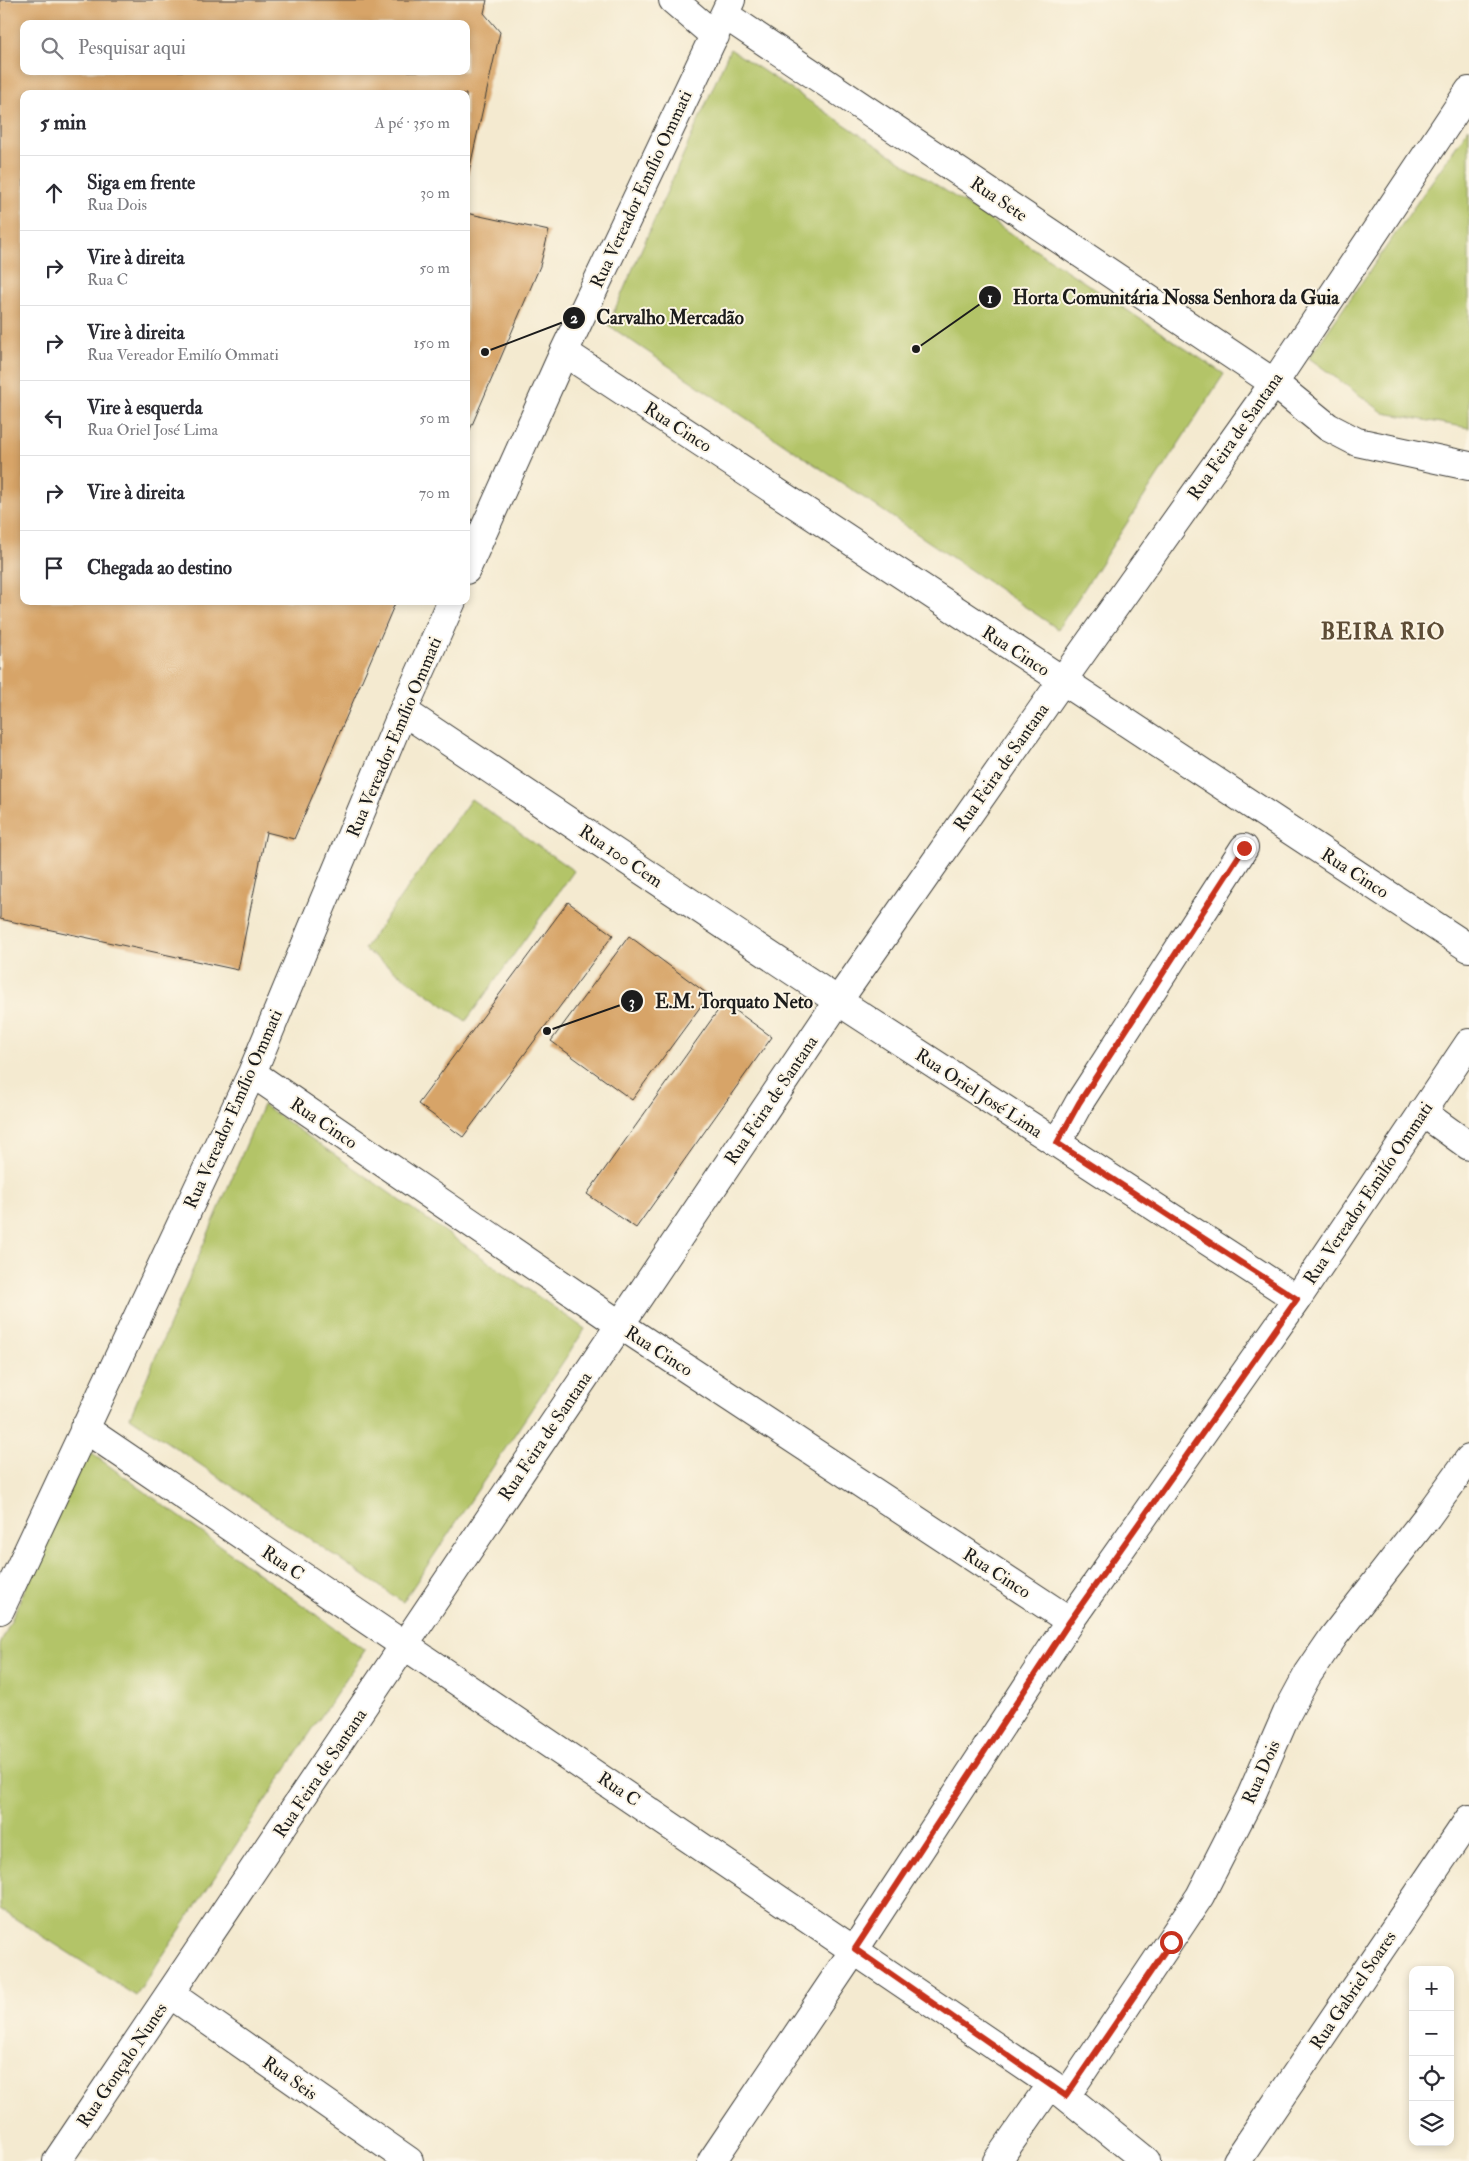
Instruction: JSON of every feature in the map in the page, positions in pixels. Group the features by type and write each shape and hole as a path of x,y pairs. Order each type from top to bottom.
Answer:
{"street":[{"name":"Rua Sete","path":"673,0 723,17 1274,383 1328,427 1357,442 1469,466"},
{"name":"Rua Vereador Emílio Ommati","path":"470,561 564,352 723,17"},
{"name":"Rua Feira de Santana","path":"170,1994 838,1001 1062,680 1274,383 1469,91"},
{"name":"Rua Cinco","path":"564,352 1469,948"},
{"name":"Rua Vereador Emílio Ommati","path":"0,1610 252,1073 403,711 450,605"},
{"name":"Rua 100 Cem","path":"403,711 838,1001"},
{"path":"1057,1143 1079,1103 1244,848"},
{"name":"Rua Oriel José Lima","path":"838,1001 1297,1299"},
{"name":"Rua Vereador Emilío Ommati","path":"712,2161 855,1949 1070,1621 1297,1299 1469,1044"},
{"name":"Rua Cinco","path":"252,1073 619,1324 1070,1621"},
{"path":"1422,1112 1469,1146"},
{"name":"Rua C","path":"84,1428 855,1949 1058,2090 1146,2161"},
{"name":"Rua Dois","path":"997,2161 1058,2090 1200,1896 1251,1796 1286,1713 1308,1674 1334,1636 1428,1517 1469,1459"},
{"name":"Rua Gabriel Soares","path":"1237,2161 1469,1818"},
{"name":"Rua Gonçalo Nunes","path":"58,2161 170,1994"},
{"name":"Rua Seis","path":"170,1994 409,2161"}],"green space":[{"path":"730,49 1224,374 1058,629 608,325"},
{"path":"1469,128 1469,428 1384,413 1309,358"},
{"path":"471,799 574,871 466,1021 364,949"},
{"path":"263,1105 585,1329 403,1602 130,1417"},
{"path":"87,1450 365,1650 136,1996 0,1909 0,1645"}],"building":[{"path":"0,0 487,0 484,13 500,32 470,167 470,90 20,90 20,605 394,605 294,839 266,832 238,970 0,919"},
{"path":"470,214 549,231 540,266 470,430"},
{"path":"568,902 613,935 463,1137 418,1104"},
{"path":"629,936 709,995 632,1100 551,1041"},
{"path":"724,1002 772,1037 636,1228 587,1194"}],"place":[{"name":"Horta Comunitária Nossa Senhora da Guia","path":"916,349"},
{"name":"Carvalho Mercadão","path":"485,352"},
{"name":"E.M. Torquato Neto","path":"547,1031"}],"district":[{"name":"BEIRA RIO","path":"1383,631"}],"route":[{"path":"1171,1942 1066,2096 855,1949 1070,1621 1297,1299 1057,1143 1079,1103 1244,848"}]}
